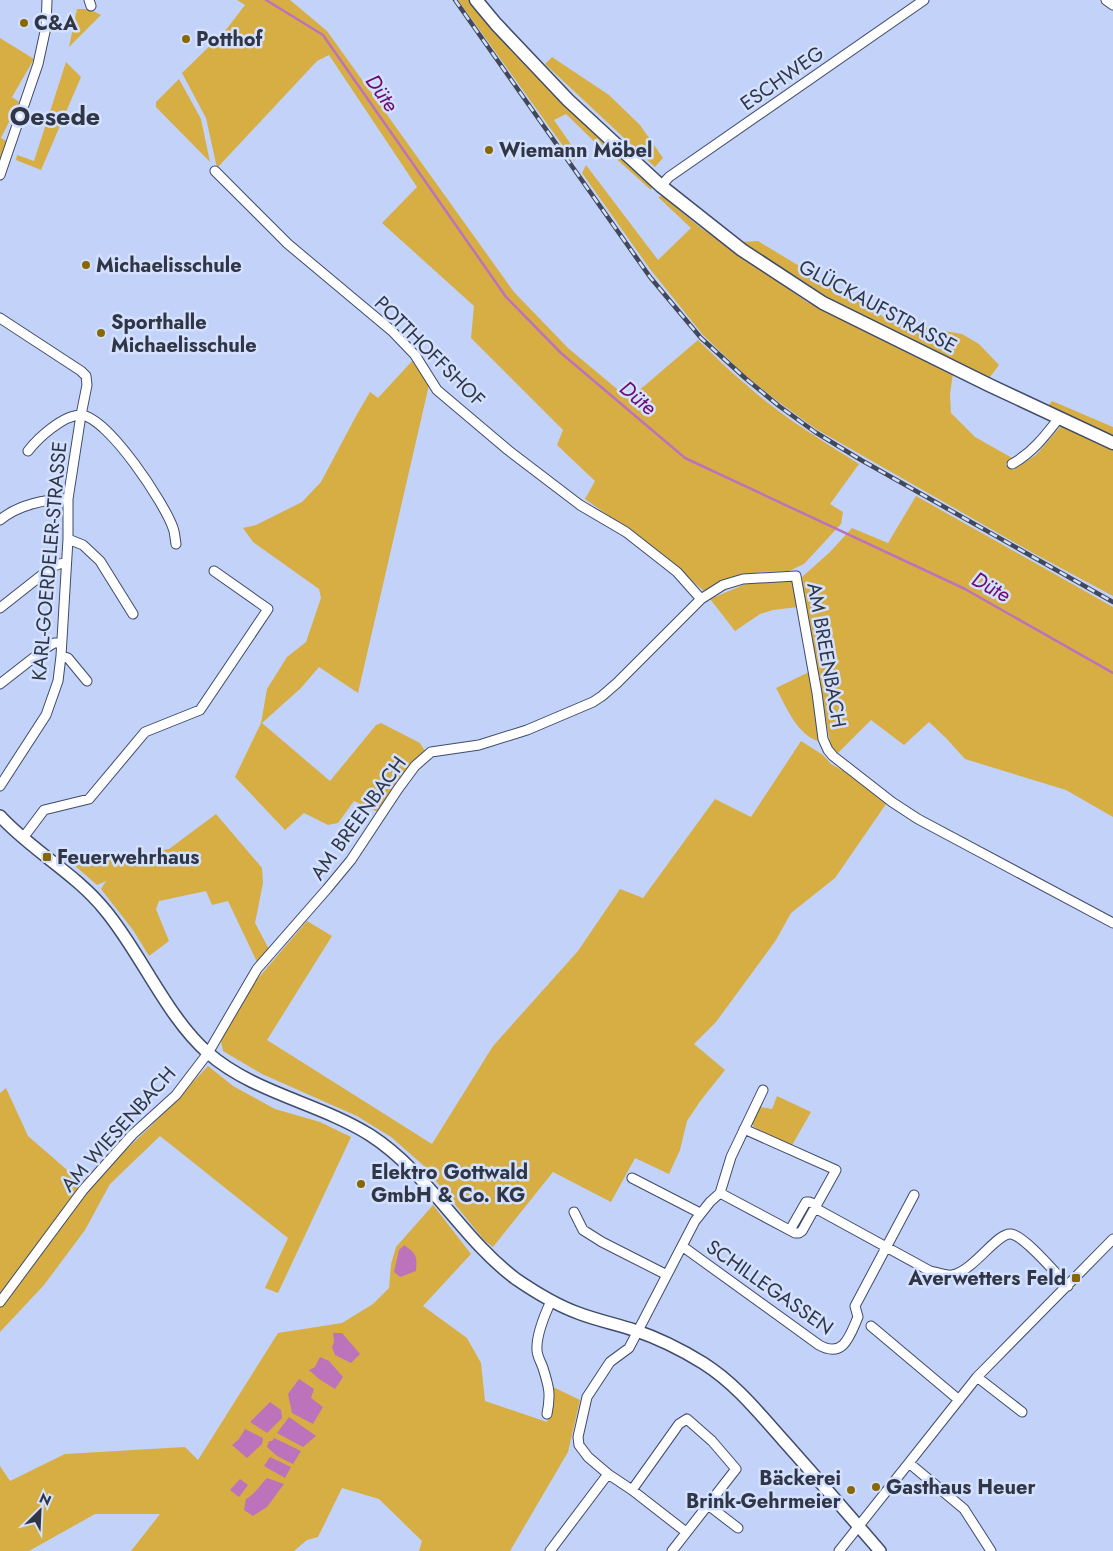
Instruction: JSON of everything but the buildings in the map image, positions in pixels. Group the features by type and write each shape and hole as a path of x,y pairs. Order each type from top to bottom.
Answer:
{"main road":[{"name":"GLÜCKAUFSTRASSE","path":"476,0 562,95 661,186 742,250 823,303 989,385 1113,443"}],"street":[{"path":"0,175 38,64 46,27 47,0"},
{"name":"ESCHWEG","path":"661,186 669,178 924,0"},
{"path":"1106,0 1113,5"},
{"name":"POTTHOFFSHOF","path":"215,171 288,244 392,331 415,356 437,390 508,450 580,505 634,537 677,572 702,598"},
{"name":"KARL-GOERDELER-STRASSE","path":"0,318 80,371 86,376 87,385 68,499 68,539 61,643 62,656 58,681 46,715 0,786"},
{"path":"28,451 50,429 69,418 81,415 90,419 107,431 136,465 162,505 173,529 176,544"},
{"path":"1012,464 1023,458 1041,441 1059,418"},
{"path":"0,520 6,514 29,505 58,499 68,499"},
{"path":"68,539 83,544 100,561 133,614"},
{"path":"0,608 52,568 66,563"},
{"path":"23,838 44,810 89,799 146,732 200,710 268,609 214,571"},
{"name":"AM BREENBACH","path":"208,1053 256,969 328,889 351,860 398,789 415,766 425,757 431,752 479,745 527,730 593,702 618,683 702,598 723,585 743,578 796,576 823,739 833,756 892,802 918,819 1113,923"},
{"path":"0,684 46,648 54,643 61,643"},
{"path":"62,656 68,658 88,681"},
{"path":"0,816 23,838 73,877 104,907 123,932 184,1027 208,1053 238,1074 331,1114 382,1144 416,1174 491,1257 518,1280 551,1301 578,1313 638,1331 681,1350 706,1364 729,1382 759,1412 880,1551"},
{"name":"AM WIESENBACH","path":"0,1302 83,1190 132,1135 176,1096 208,1053"},
{"path":"686,1532 588,1457 579,1444 578,1437 587,1397 610,1362 629,1348 700,1213 720,1193 731,1156 763,1090"},
{"path":"720,1193 795,1233 799,1233 802,1231 836,1170 744,1129"},
{"path":"632,1178 700,1213"},
{"name":"SCHILLEGASSEN","path":"682,1246 826,1349 839,1349 847,1341 858,1316 856,1306 914,1195"},
{"path":"816,1206 930,1271 951,1275 964,1270 978,1260 1004,1235 1011,1234 1023,1240 1068,1286"},
{"path":"574,1212 583,1230 667,1276"},
{"path":"839,1551 977,1377 1113,1239"},
{"path":"547,1414 550,1399 547,1381 536,1351 545,1312 551,1301"},
{"path":"871,1326 959,1400"},
{"path":"977,1377 1022,1412"},
{"path":"632,1490 678,1424 687,1419 712,1441 736,1469 672,1551"},
{"path":"909,1463 964,1509 994,1551"},
{"path":"550,1551 608,1474"},
{"path":"708,1505 738,1528"}],"shaded area":[{"path":"237,0 290,0 327,31 514,292 568,348 629,399 698,340 731,372 770,405 859,464 830,504 843,512 841,524 804,564 789,571 760,572 726,580 704,591 643,540 585,499 595,481 557,445 563,430 471,338 474,306 382,223 417,187 329,55 317,61 217,168 206,118 182,73 225,31 245,5"},
{"path":"458,0 471,0 564,104 652,187 651,190 602,146 600,147 566,114 554,120 579,156 574,161"},
{"path":"77,9 89,9 101,15 69,47"},
{"path":"0,38 34,59 12,97 19,102 1,138 7,141 0,162"},
{"path":"552,57 609,95 640,125 663,158 655,167 545,64"},
{"path":"66,62 81,77 41,170 16,160 17,155 34,161"},
{"path":"179,79 201,119 210,162 156,107 156,102"},
{"path":"586,165 658,260 691,228 658,197 662,196 701,228 807,302 953,373 950,394 951,413 975,437 1014,459 1005,464 1013,470 1036,455 1061,426 1113,449 1113,596 1033,553 816,429 746,376 703,335 650,269 582,173"},
{"path":"758,241 892,322 962,334 979,344 999,365 990,377 989,385 835,304 741,242"},
{"path":"413,360 429,385 358,693 319,667 301,688 262,723 330,781 376,725 381,723 420,743 425,751 380,813 354,801 338,823 328,825 304,813 285,830 235,777 261,723 267,689 287,657 306,642 321,598 319,589 253,542 243,528 256,525 302,502 321,482 370,392 378,398"},
{"path":"1052,401 1113,427 1113,435 1048,406"},
{"path":"916,496 1113,607 1113,817 1066,790 965,759 929,722 904,745 871,720 837,754 831,747 804,606 802,577 830,552 852,528 888,543"},
{"path":"795,579 798,607 773,610 760,614 735,631 710,599 748,583 786,582"},
{"path":"809,672 821,742 805,734 799,728 776,688"},
{"path":"801,741 823,755 831,764 854,777 886,804 835,878 791,913 776,940 716,1022 694,1044 725,1070 687,1121 680,1150 669,1174 635,1158 611,1202 553,1172 493,1247 484,1240 423,1165 391,1137 357,1116 262,1074 223,1051 220,1037 248,990 307,921 332,936 267,1040 432,1144 493,1046 578,951 620,889 643,898 715,799 751,817"},
{"path":"216,814 262,868 263,883 255,923 270,951 257,962 228,901 212,905 206,891 159,901 156,909 169,941 149,956 133,930 101,889 106,881 97,885 73,864 169,849"},
{"path":"208,1066 233,1086 275,1109 320,1122 351,1137 278,1293 265,1288 288,1238 160,1136 110,1184 85,1230 44,1285 0,1332 0,1093 6,1088 28,1136 89,1189 113,1162 149,1128"},
{"path":"777,1096 811,1112 791,1147 754,1127 752,1123 760,1107 772,1109"},
{"path":"433,1205 471,1254 423,1306 467,1338 481,1363 485,1401 547,1422 553,1405 553,1387 580,1400 568,1452 510,1551 419,1551 422,1541 379,1499 342,1488 318,1537 307,1540 294,1551 131,1551 160,1514 95,1514 29,1551 0,1551 0,1466 10,1481 65,1454 185,1447 198,1460 278,1333 342,1323 373,1304 389,1288 391,1264 396,1247"},
{"path":"404,1245 415,1256 416,1271 400,1277 394,1272 399,1250"},
{"path":"333,1333 342,1333 360,1354 351,1363 335,1355 332,1347 334,1342"},
{"path":"320,1357 329,1361 343,1377 335,1389 309,1370 315,1367"},
{"path":"299,1379 314,1389 311,1398 323,1407 313,1424 292,1413 288,1394"},
{"path":"270,1402 281,1410 282,1418 267,1433 250,1422"},
{"path":"289,1417 316,1436 303,1447 277,1433"},
{"path":"245,1429 263,1438 262,1444 247,1458 232,1445 239,1439"},
{"path":"274,1438 301,1451 293,1464 277,1456 267,1447 269,1441 272,1441"},
{"path":"270,1457 291,1467 285,1478 264,1466"},
{"path":"267,1478 284,1484 267,1507 253,1516 244,1510 246,1499"},
{"path":"240,1479 248,1485 239,1497 230,1490"}],"waterway":[{"name":"Düte","path":"266,0 323,35 506,297 561,353 685,458 965,589 1113,673"}],"railway":[{"path":"455,0 650,277 701,338 745,378 815,432 861,460 1113,602"}],"place":[{"name":"C&A","path":"24,23"},
{"name":"Potthof","path":"186,39"},
{"name":"Wiemann Möbel","path":"489,150"},
{"name":"Michaelisschule","path":"86,265"},
{"name":"Sporthalle Michaelisschule","path":"101,333"},
{"name":"Feuerwehrhaus","path":"47,857"},
{"name":"Elektro Gottwald GmbH & Co. KG","path":"361,1184"},
{"name":"Averwetters Feld","path":"1076,1278"},
{"name":"Gasthaus Heuer","path":"876,1487"},
{"name":"Bäckerei Brink-Gehrmeier","path":"851,1490"}],"district":[{"name":"Oesede","path":"55,116"}]}
